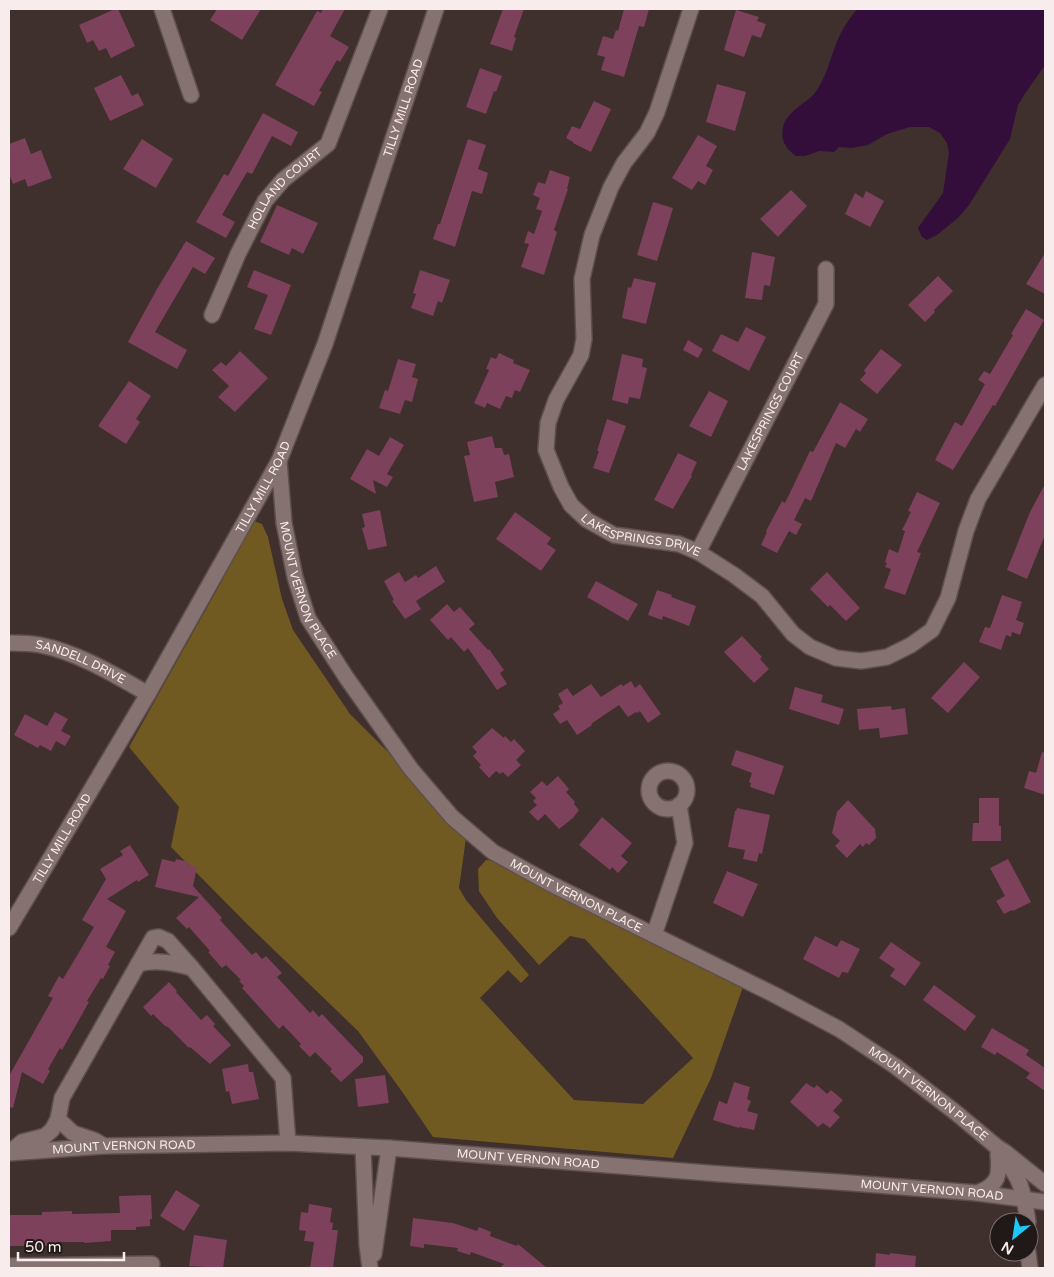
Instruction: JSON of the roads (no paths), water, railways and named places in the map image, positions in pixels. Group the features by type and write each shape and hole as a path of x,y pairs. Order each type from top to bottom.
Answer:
{"street":[{"path":"162,9 191,95"},
{"name":"HOLLAND COURT","path":"212,315 238,254 265,201 283,180 328,144 380,9"},
{"name":"TILLY MILL ROAD","path":"9,928 148,694 279,461 325,344 436,9"},
{"name":"LAKESPRINGS DRIVE","path":"691,9 648,134 624,163 611,187 592,235 582,280 584,339 581,355 556,400 548,423 546,450 561,487 571,505 588,520 614,535 679,544 698,552 762,596 793,634 810,647 836,658 861,661 887,657 911,646 932,630 948,598 966,531 978,499 1045,385"},
{"name":"LAKESPRINGS COURT","path":"698,552 826,304 826,269"},
{"name":"MOUNT VERNON PLACE","path":"279,461 284,523 295,576 308,618 346,677 418,778 452,817 493,852 549,883 839,1029 895,1066 955,1112 997,1151 1011,1167 1020,1183 1026,1212"},
{"name":"SANDELL DRIVE","path":"9,642 39,644 73,656 106,670 148,694"},
{"path":"654,935 685,843 679,805"},
{"path":"9,1153 22,1142 45,1136 52,1130 58,1119 62,1098 66,1090 153,938 159,937 168,941 189,964 283,1078 288,1143"},
{"path":"138,964 148,961 189,964"},
{"path":"58,1119 73,1134 94,1140 104,1146"},
{"name":"MOUNT VERNON ROAD","path":"9,1153 104,1146 288,1143 389,1148 977,1194 1045,1202"},
{"path":"363,1147 367,1245 371,1268"},
{"path":"371,1268 381,1212 389,1148"},
{"path":"977,1194 991,1186 998,1176 997,1151 1005,1152 1045,1184"},
{"path":"9,1266 152,1264 151,1268"}]}
